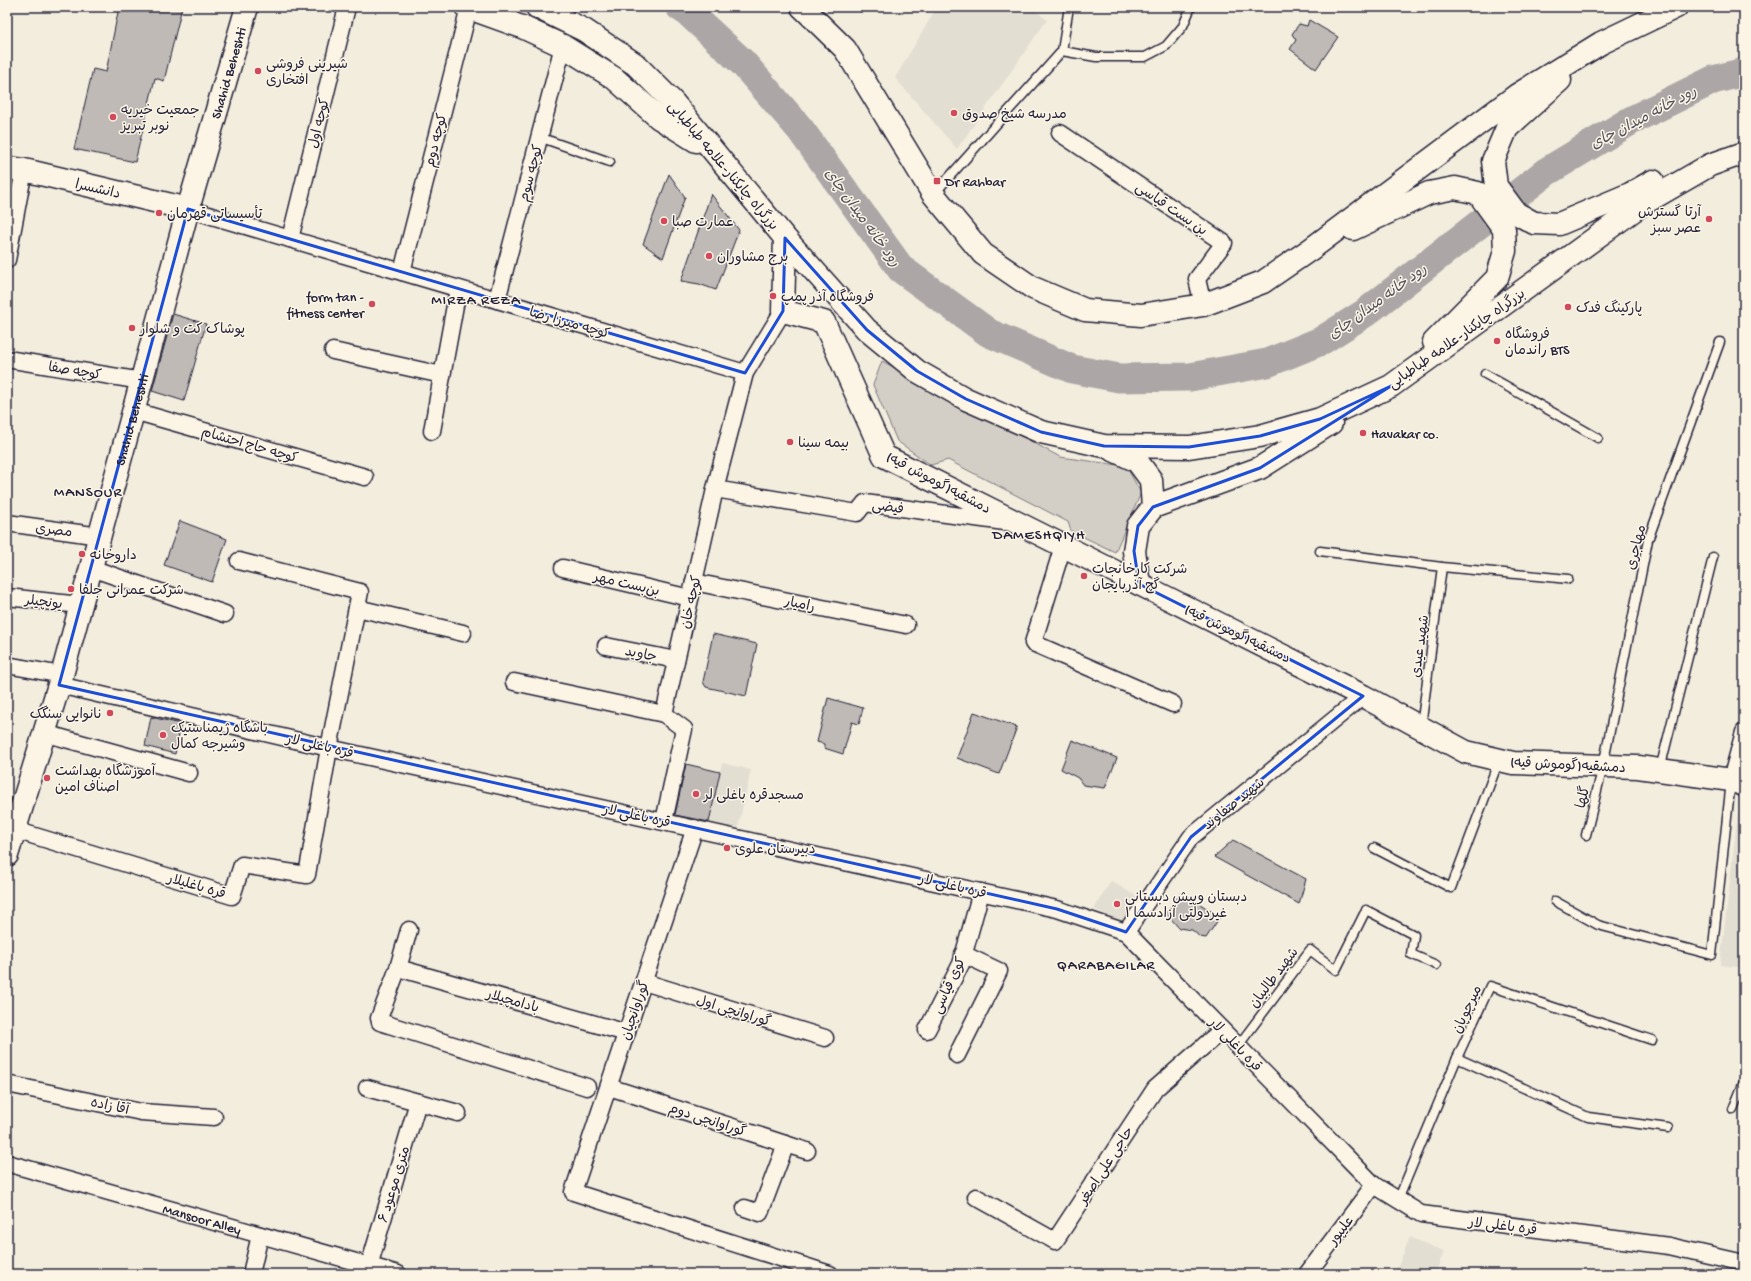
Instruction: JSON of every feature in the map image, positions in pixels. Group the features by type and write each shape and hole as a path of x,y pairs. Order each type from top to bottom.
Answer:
{"main road":[{"name":"Shahid Beheshti","path":"7,855 60,680 188,209 247,7"},
{"path":"467,7 522,27 562,46 614,78 659,118 712,151"},
{"name":"بزرگراه چایکنار-علامه طباطبایی","path":"537,7 584,30 635,64 673,102 785,238 867,330 917,371 966,399 1040,432 1104,446 1189,447 1260,436 1320,420 1391,386 1641,205 1710,165 1744,153"},
{"path":"808,9 845,49 933,194 983,254 1033,288 1085,310 1141,315 1203,305 1263,282 1311,249 1517,95 1601,43 1676,7"},
{"path":"1601,43 1506,128 1493,161 1496,186 1516,213 1534,223 1559,224 1630,194 1688,161 1744,141"},
{"name":"دانشسرا","path":"16,169 188,209"},
{"path":"1139,584 1134,551 1138,526 1153,507 1260,468 1391,386 1497,278 1505,251 1504,229 1478,193 1455,188 1429,193 1311,249"},
{"path":"783,311 785,238"},
{"name":"دمشقیه(گوموش قیه)","path":"783,311 824,322 884,456 1364,696 1466,752 1513,763 1638,767 1737,782"},
{"path":"1104,446 1137,461 1150,480 1153,507"}],"street":[{"name":"کوچه اول","path":"290,239 347,7"},
{"name":"کوچه دوم","path":"402,272 467,7"},
{"name":"کوچه سوم","path":"497,300 562,46"},
{"name":"بن بست قیاسی","path":"1060,133 1224,243 1197,279 1203,305"},
{"path":"7,260 16,169"},
{"name":"کوچه میرزا رضا","path":"188,209 745,373"},
{"path":"432,431 458,289"},
{"path":"745,373 783,311"},
{"path":"333,351 442,376"},
{"name":"کوچه صفا","path":"7,359 142,381"},
{"name":"کوچه خان","path":"664,714 715,489 745,373"},
{"name":"کوچه حاج احتشام","path":"134,411 365,477"},
{"name":"فیضی","path":"715,489 857,513 865,503 1018,523"},
{"name":"مصری","path":"7,523 100,536"},
{"path":"1063,546 1033,643 1173,704"},
{"path":"239,561 360,592 329,748"},
{"path":"91,568 225,614"},
{"name":"بن‌بست مهر","path":"563,568 690,598"},
{"name":"رامیار","path":"694,582 906,625"},
{"name":"یونچیلر","path":"7,597 80,605"},
{"path":"357,608 463,633"},
{"name":"جاوید","path":"606,646 676,660"},
{"name":"قره باغلی لار","path":"7,665 60,680 329,748 1057,909 1126,932 1374,1185 1421,1214 1669,1246 1744,1263"},
{"path":"514,682 664,714 684,729 664,821"},
{"name":"شهید صفاوند","path":"1126,932 1191,837 1364,696"},
{"path":"1737,782 1744,732"},
{"path":"44,733 189,772"},
{"name":"قره باغلیلار","path":"15,830 232,896 242,865 307,875 329,748"},
{"name":"گوراوانچیان","path":"695,828 573,1192 830,1274"},
{"name":"کوی قیاسی","path":"927,1030 960,964 981,892"},
{"path":"409,930 398,968 379,1018 380,1022 587,1087"},
{"path":"957,1055 999,971 963,954"},
{"name":"بادامچیلار","path":"398,968 627,1032"},
{"name":"گوراوانچی اول","path":"644,982 825,1038"},
{"name":"حاجی علی اصغر","path":"976,1197 1055,1241 1155,1089 1222,1030"},
{"name":"آقا زاده","path":"7,1084 141,1112 214,1117"},
{"name":"گوراوانچی دوم","path":"608,1087 807,1151"},
{"path":"367,1088 458,1113"},
{"name":"۶ متری موعود","path":"369,1266 418,1102"},
{"path":"744,1208 760,1213 786,1144"},
{"name":"Mansoor Alley","path":"7,1163 398,1274"},
{"name":"علیپور","path":"1307,1274 1374,1185"},
{"path":"251,1274 260,1235"}],"lane":[{"path":"933,194 1062,51 1069,7"},
{"path":"1062,51 1096,57 1145,57 1166,46 1183,26 1191,7"},
{"path":"539,137 610,162"},
{"name":"مهاجری","path":"1603,766 1648,540 1720,342"},
{"path":"1485,374 1598,438"},
{"path":"1320,551 1442,567 1568,579"},
{"path":"1659,770 1713,557"},
{"name":"شهید عیدی","path":"1421,728 1442,567"},
{"path":"1374,848 1451,888 1500,760"},
{"name":"گلها","path":"1586,835 1603,766"},
{"path":"1555,901 1598,925 1712,955 1737,782"},
{"name":"شهید طالبیان","path":"1238,1046 1310,950 1336,970 1366,910 1414,935 1411,954 1436,965"},
{"name":"میرچوپان","path":"1398,1200 1457,1058 1490,986 1652,1040"},
{"path":"1457,1058 1588,1117 1668,1128"},
{"path":"1733,1109 1744,1082"}],"highlighted area":[{"path":"188,209 745,373 783,311 785,238 867,330 917,371 966,399 1041,432 1104,446 1189,447 1260,436 1320,419 1391,386 1260,468 1153,507 1138,526 1134,551 1139,584 1363,696 1191,837 1126,932 1057,909 59,685"}],"shaded area":[{"path":"86,7 119,7 118,13"},
{"name":"مدرسه شیخ صدوق","path":"937,7 1031,7 1047,20 957,149 895,78"},
{"path":"882,361 1060,457 1126,466 1141,493 1115,552 1071,531 1068,522 948,460 931,465 897,441 873,385"},
{"path":"722,763 751,770 737,832 708,823"},
{"path":"1738,813 1744,814 1744,968 1720,965"},
{"name":"دبستان وپیش دبستانی غیردولتی آزادسما ۱","path":"1111,881 1141,899 1124,923 1094,909"},
{"path":"1410,1237 1444,1252 1435,1274 1395,1274"}],"building":[{"path":"119,7 182,7 164,81 155,78 135,162 74,149 93,69 106,72"},
{"path":"1309,20 1338,37 1316,69 1290,49 1296,40 1292,34 1299,24 1307,26"},
{"name":"عمارت صبا","path":"669,174 685,197 663,258 643,244"},
{"name":"برج مشاوران","path":"711,194 739,230 716,290 699,284 681,281"},
{"path":"173,314 206,324 184,401 152,391"},
{"path":"180,521 227,539 212,582 164,565"},
{"path":"713,634 757,644 746,696 706,687 703,682"},
{"path":"828,698 863,708 859,724 852,722 843,754 824,748 824,744 817,742"},
{"path":"974,712 1017,727 999,774 957,758"},
{"name":"باشگاه ژیمناستیک وشیرجه کمال","path":"151,717 181,724 175,754 145,746"},
{"path":"1072,740 1117,758 1105,788 1083,785 1078,778 1061,769"},
{"name":"مسجدقره باغلی لر","path":"686,764 720,772 709,822 675,815"},
{"path":"1233,840 1306,879 1299,904 1214,857"},
{"path":"1182,892 1220,917 1206,938 1200,937 1192,930 1179,928 1166,913"}],"waterway":[{"name":"رود خانه میدان چای","path":"680,7 689,13 743,63 800,129 901,269 989,333 1072,369 1119,378 1190,377 1267,363 1321,341 1365,313 1546,172 1632,120 1713,80 1744,72"}],"place":[{"name":"شیرینی فروشی افتخاری","path":"258,71"},
{"name":"مدرسه شیخ صدوق","path":"954,113"},
{"name":"جمعیت خیریه نوبر تبریز","path":"113,117"},
{"name":"Dr Rahbar","path":"937,181"},
{"name":"تأسیساتی قهرمان","path":"159,213"},
{"name":"آرتا گسترش عصر سبز","path":"1709,219"},
{"name":"عمارت صبا","path":"664,221"},
{"name":"برج مشاوران","path":"709,256"},
{"name":"فروشگاه آذر پمپ","path":"773,296"},
{"name":"form tan - fitness center","path":"372,304"},
{"name":"پارکینگ فدک","path":"1568,307"},
{"name":"پوشاک کت و شلوار","path":"132,328"},
{"name":"فروشگاه راندمان BTS","path":"1497,341"},
{"name":"Havakar co.","path":"1363,433"},
{"name":"بیمه سینا","path":"790,442"},
{"name":"داروخانه","path":"82,554"},
{"name":"شرکت کارخانجات گچ آذربایجان","path":"1084,576"},
{"name":"شرکت عمرانی جلفا","path":"71,589"},
{"name":"نانوایی سنگک","path":"110,713"},
{"name":"باشگاه ژیمناستیک وشیرجه کمال","path":"163,735"},
{"name":"آموزشگاه بهداشت اصناف امین","path":"47,778"},
{"name":"مسجدقره باغلی لر","path":"696,794"},
{"name":"دبیرستان علوی","path":"727,848"},
{"name":"دبستان وپیش دبستانی غیردولتی آزادسما ۱","path":"1117,904"}],"district":[{"name":"MIRZA REZA","path":"476,299"},
{"name":"MANSOUR","path":"88,491"},
{"name":"DAMESHQIYH","path":"1039,534"},
{"name":"QARABAGILAR","path":"1106,964"}]}
